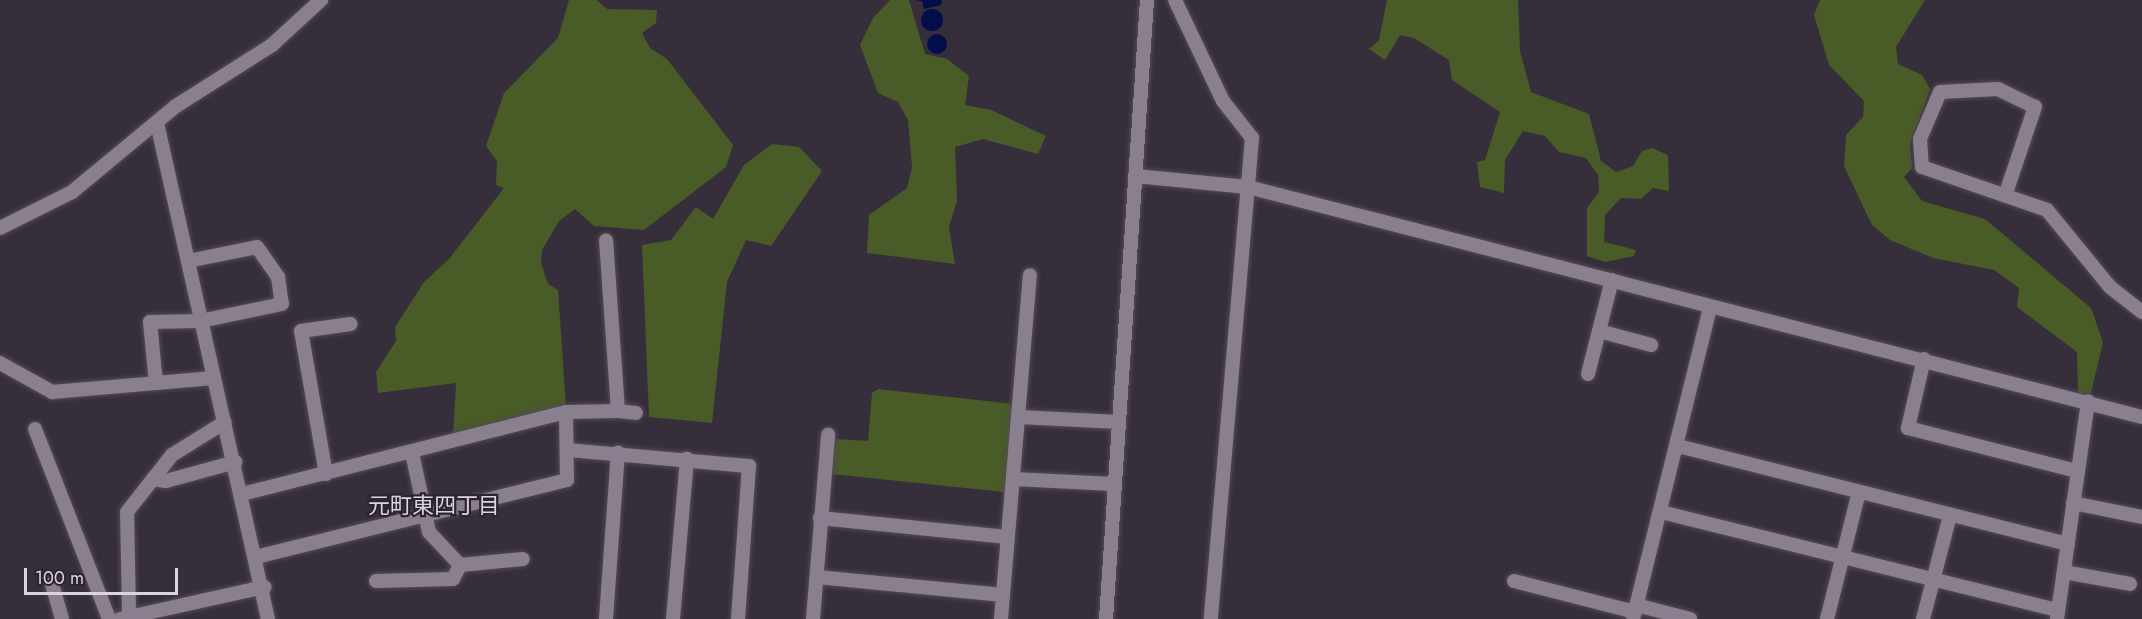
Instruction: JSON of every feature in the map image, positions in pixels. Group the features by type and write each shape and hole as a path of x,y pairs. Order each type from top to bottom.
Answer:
{"street":[{"path":"0,228 72,192 201,88 272,45 321,0"},
{"path":"1106,619 1147,0"},
{"path":"1175,0 1223,101 1252,138 1211,619"},
{"path":"2006,194 2036,107 1998,89 1940,92 1920,139 1922,167 1953,182 2006,194 2047,210 2110,287 2142,312"},
{"path":"157,123 213,378 264,587 268,619"},
{"path":"1136,176 1248,187 1710,307 2088,401 2142,417"},
{"path":"606,240 618,411"},
{"path":"156,383 150,322 200,321 282,304 278,277 257,247 188,261"},
{"path":"1001,619 1030,275"},
{"path":"1588,374 1612,280"},
{"path":"1635,612 1678,446 1710,307"},
{"path":"326,474 301,331 351,324"},
{"path":"1599,331 1651,345"},
{"path":"1924,359 1908,428 2077,471"},
{"path":"0,363 52,392 213,378"},
{"path":"1661,512 1933,579 2058,615 2088,401"},
{"path":"257,557 567,480 566,412"},
{"path":"242,494 412,453 566,412 636,413"},
{"path":"1018,417 1119,422"},
{"path":"225,422 186,442 153,479 125,520 124,616 264,587"},
{"path":"35,429 109,619"},
{"path":"813,619 828,435"},
{"path":"1678,446 2068,544"},
{"path":"568,450 618,452 749,466 738,619"},
{"path":"606,619 618,452"},
{"path":"412,453 429,532 460,565"},
{"path":"673,619 687,459"},
{"path":"153,479 166,481 235,462"},
{"path":"1013,479 1114,484"},
{"path":"1827,619 1859,492"},
{"path":"2073,503 2142,517"},
{"path":"1923,619 1950,515"},
{"path":"820,518 1008,537"},
{"path":"460,565 522,559"},
{"path":"376,581 453,579 460,565"},
{"path":"2064,572 2130,584"},
{"path":"817,577 1003,596"},
{"path":"1514,580 1635,612 1690,619"},
{"path":"52,584 62,619"}],"green space":[{"path":"569,0 597,0 607,9 657,10 656,23 642,33 650,48 667,59 733,145 726,167 644,230 594,226 575,209 559,221 542,250 541,263 548,284 558,290 566,407 453,437 456,383 378,393 376,372 396,341 395,327 424,282 449,259 504,188 496,185 497,161 486,146 504,93 558,38"},
{"path":"890,0 909,0 925,54 947,59 969,76 965,105 991,110 1046,136 1038,154 983,139 955,147 957,201 949,227 955,264 867,253 869,215 907,188 912,167 908,120 898,102 878,93 860,45 873,18"},
{"path":"1387,0 1518,0 1520,51 1531,92 1589,114 1601,161 1616,172 1633,166 1642,151 1652,148 1668,155 1669,191 1653,188 1641,199 1621,198 1605,215 1604,242 1636,250 1634,256 1605,262 1587,256 1587,208 1599,192 1598,175 1586,158 1559,152 1545,136 1523,131 1505,160 1504,193 1480,187 1477,162 1485,160 1500,112 1452,80 1449,60 1414,38 1400,35 1385,60 1369,49 1379,40"},
{"path":"1820,0 1925,0 1896,47 1898,64 1922,75 1930,89 1910,144 1912,168 1904,177 1922,201 1985,219 2091,308 2103,342 2091,393 2078,394 2077,352 2017,307 2019,288 1994,270 1933,258 1890,240 1872,225 1844,166 1846,135 1863,117 1864,101 1829,65 1814,15"},
{"path":"772,144 799,147 822,171 771,246 746,240 727,282 712,423 649,417 642,245 671,240 696,207 713,219 744,165"},
{"path":"878,389 1014,404 1004,492 831,474 836,439 868,441 872,393"}],"shaded area":[{"path":"914,0 942,0 941,5 924,9 922,1"},
{"path":"932,9 942,16 943,20 936,30 932,31 922,24 921,20 928,10"},
{"path":"937,34 944,37 947,44 944,51 937,54 930,51 927,44 930,37"}],"district":[{"name":"元町東四丁目","path":"434,506"}]}
